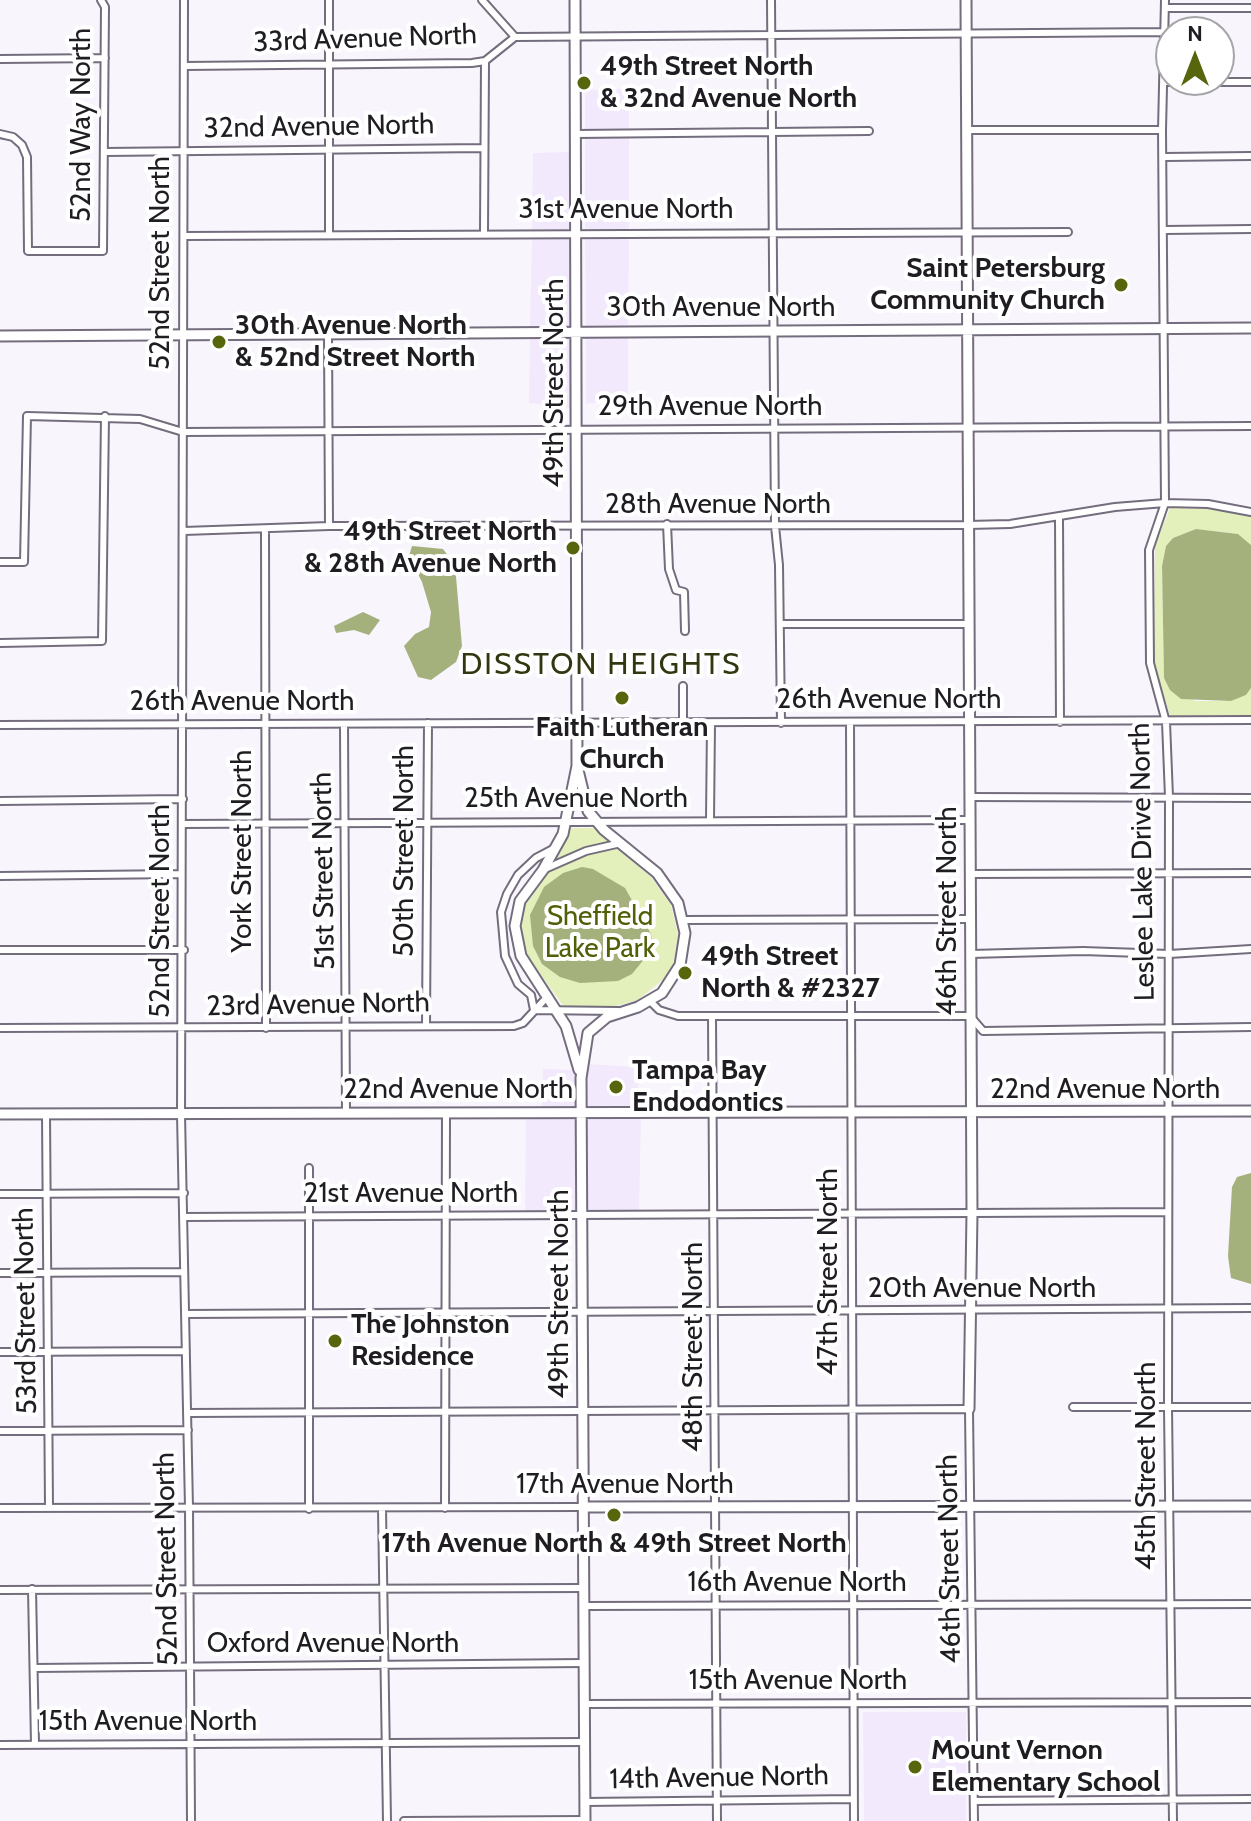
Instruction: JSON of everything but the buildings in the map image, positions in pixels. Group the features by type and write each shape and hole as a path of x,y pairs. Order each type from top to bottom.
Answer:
{"main road":[{"name":"49th Street North","path":"543,870 566,822 577,766 575,0"},
{"name":"46th Street North","path":"966,0 972,1213 969,1409"},
{"name":"30th Avenue North","path":"0,336 1251,328"},
{"name":"49th Street North","path":"577,766 588,811 595,821 657,873 678,903 685,949 673,980 650,1001 607,1017 588,1033 581,1078 585,1820"},
{"path":"543,870 520,901 515,926 521,956 566,1026 581,1078"},
{"name":"22nd Avenue North","path":"0,1114 1251,1111"},
{"name":"17th Avenue North","path":"583,1507 1251,1506"}],"street":[{"name":"52nd Way North","path":"0,134 13,137 22,145 27,157 28,251 103,251 105,7 101,0"},
{"name":"52nd Street North","path":"184,0 181,874 184,950 181,1114 188,1413 191,1821"},
{"path":"329,0 329,235"},
{"path":"482,0 515,37"},
{"path":"771,0 775,526 781,723"},
{"path":"1165,4 1251,8"},
{"name":"33rd Avenue North","path":"185,66 485,61 515,37 1155,32"},
{"path":"0,59 105,58"},
{"path":"484,232 485,61"},
{"path":"1163,96 1164,327"},
{"path":"967,130 1162,130"},
{"path":"576,134 869,131"},
{"name":"32nd Avenue North","path":"105,152 484,148"},
{"path":"1165,157 1251,156"},
{"path":"1165,230 1251,229"},
{"name":"31st Avenue North","path":"184,236 484,232 1068,232"},
{"name":"Leslee Lake Drive North","path":"1164,327 1165,503 1149,550 1150,663 1166,722 1169,797 1169,1112"},
{"path":"328,333 329,526"},
{"name":"29th Avenue North","path":"0,562 24,562 27,416 140,419 183,432 1251,426"},
{"path":"0,643 102,641 105,416"},
{"name":"28th Avenue North","path":"184,531 329,526 968,525 1059,518 1115,507 1165,503 1208,504 1251,512"},
{"path":"1059,518 1060,722"},
{"path":"667,524 669,569 676,590 684,592 685,631"},
{"name":"York Street North","path":"265,529 266,1028"},
{"path":"780,624 969,624"},
{"path":"683,686 683,722"},
{"name":"26th Avenue North","path":"0,725 1251,720"},
{"name":"47th Street North","path":"850,722 854,1821"},
{"name":"50th Street North","path":"426,1026 428,723"},
{"path":"710,820 711,723"},
{"name":"51st Street North","path":"344,725 346,1112"},
{"path":"970,797 1251,798"},
{"path":"0,801 183,799"},
{"name":"25th Avenue North","path":"182,824 970,820"},
{"path":"543,870 586,851 621,843"},
{"path":"534,1010 531,995 518,984 505,956 501,912 518,875 536,858 555,848"},
{"path":"971,874 1251,873"},
{"path":"0,876 181,874"},
{"path":"683,920 970,919"},
{"path":"971,954 1083,951 1169,954 1251,949"},
{"path":"0,950 184,950"},
{"name":"23rd Avenue North","path":"0,1028 519,1025 548,996"},
{"path":"650,1001 668,1014 712,1017 970,1016 983,1031 1251,1027"},
{"name":"23rd Avenue North","path":"534,1010 556,1011"},
{"path":"556,1011 623,1011"},
{"name":"48th Street North","path":"712,1017 716,1214 717,1821"},
{"name":"45th Street North","path":"1169,1112 1168,1407 1173,1821"},
{"path":"445,1508 446,1113"},
{"name":"53rd Street North","path":"46,1114 49,1508"},
{"path":"309,1168 309,1509"},
{"path":"0,1194 184,1193"},
{"name":"21st Avenue North","path":"183,1217 1168,1212"},
{"path":"0,1273 184,1272"},
{"name":"20th Avenue North","path":"185,1314 1169,1311 1251,1308"},
{"path":"0,1352 186,1351"},
{"path":"1073,1407 1251,1407"},
{"path":"188,1413 969,1409"},
{"name":"46th Street North","path":"969,1409 974,1605 974,1821"},
{"path":"0,1431 188,1430"},
{"name":"17th Avenue North","path":"0,1508 583,1507"},
{"path":"382,1509 387,1821"},
{"path":"0,1590 584,1588"},
{"path":"32,1589 35,1744"},
{"name":"16th Avenue North","path":"584,1606 1251,1604"},
{"name":"Oxford Avenue North","path":"34,1668 584,1663"},
{"name":"15th Avenue North","path":"584,1704 1251,1702"},
{"name":"15th Avenue North","path":"0,1745 585,1742"},
{"name":"14th Avenue North","path":"585,1802 854,1799"},
{"path":"974,1801 1251,1799"},
{"name":"14th Avenue North","path":"404,1821 585,1820"}],"shaded area":[{"path":"585,88 602,91 629,88 629,130 585,130"},
{"path":"585,137 629,137 629,229 585,229"},
{"path":"571,152 571,229 532,229 533,153"},
{"path":"532,236 571,237 571,327 530,327"},
{"path":"629,236 628,327 586,327 585,237"},
{"path":"628,334 628,398 586,404 586,335"},
{"path":"530,335 571,335 571,408 529,403"},
{"path":"1196,529 1238,534 1251,545 1251,688 1246,695 1231,701 1181,699 1170,690 1164,678 1162,566 1166,546 1173,538"},
{"path":"412,546 443,549 455,565 462,646 456,662 431,680 418,677 404,646 415,634 429,627 431,612 422,582 409,556"},
{"path":"363,612 380,620 369,635 354,630 336,633 334,626"},
{"path":"582,867 593,869 625,888 651,934 652,944 645,958 632,974 618,981 580,983 560,977 542,964 533,946 530,915 544,887 563,873"},
{"path":"585,1064 637,1067 640,1108 584,1109"},
{"path":"543,1069 575,1070 577,1109 542,1109"},
{"path":"526,1116 577,1116 578,1211 525,1211"},
{"path":"584,1116 641,1116 639,1211 585,1211"},
{"path":"1251,1173 1251,1284 1231,1278 1228,1256 1232,1187 1237,1177"},
{"name":"Mount Vernon Elementary School","path":"863,1712 966,1712 966,1821 864,1821"}],"green space":[{"path":"1170,508 1215,509 1251,516 1251,545 1238,534 1196,529 1173,538 1166,546 1162,566 1164,678 1195,701 1231,701 1246,695 1251,688 1251,715 1170,716 1154,662 1155,546"},
{"name":"Sheffield Lake Park","path":"571,828 593,828 651,877 671,905 678,935 673,964 664,979 638,1000 613,1007 564,1007 525,953 521,937 522,908 560,854"}],"place":[{"name":"49th Street North & 32nd Avenue North","path":"584,83"},
{"name":"Saint Petersburg Community Church","path":"1121,285"},
{"name":"30th Avenue North & 52nd Street North","path":"219,342"},
{"name":"49th Street North & 28th Avenue North","path":"573,548"},
{"name":"Faith Lutheran Church","path":"622,698"},
{"name":"49th Street North & #2327","path":"685,973"},
{"name":"Tampa Bay Endodontics","path":"616,1087"},
{"name":"The Johnston Residence","path":"335,1341"},
{"name":"17th Avenue North & 49th Street North","path":"614,1515"},
{"name":"Mount Vernon Elementary School","path":"915,1767"}],"district":[{"name":"DISSTON HEIGHTS","path":"601,665"}]}
